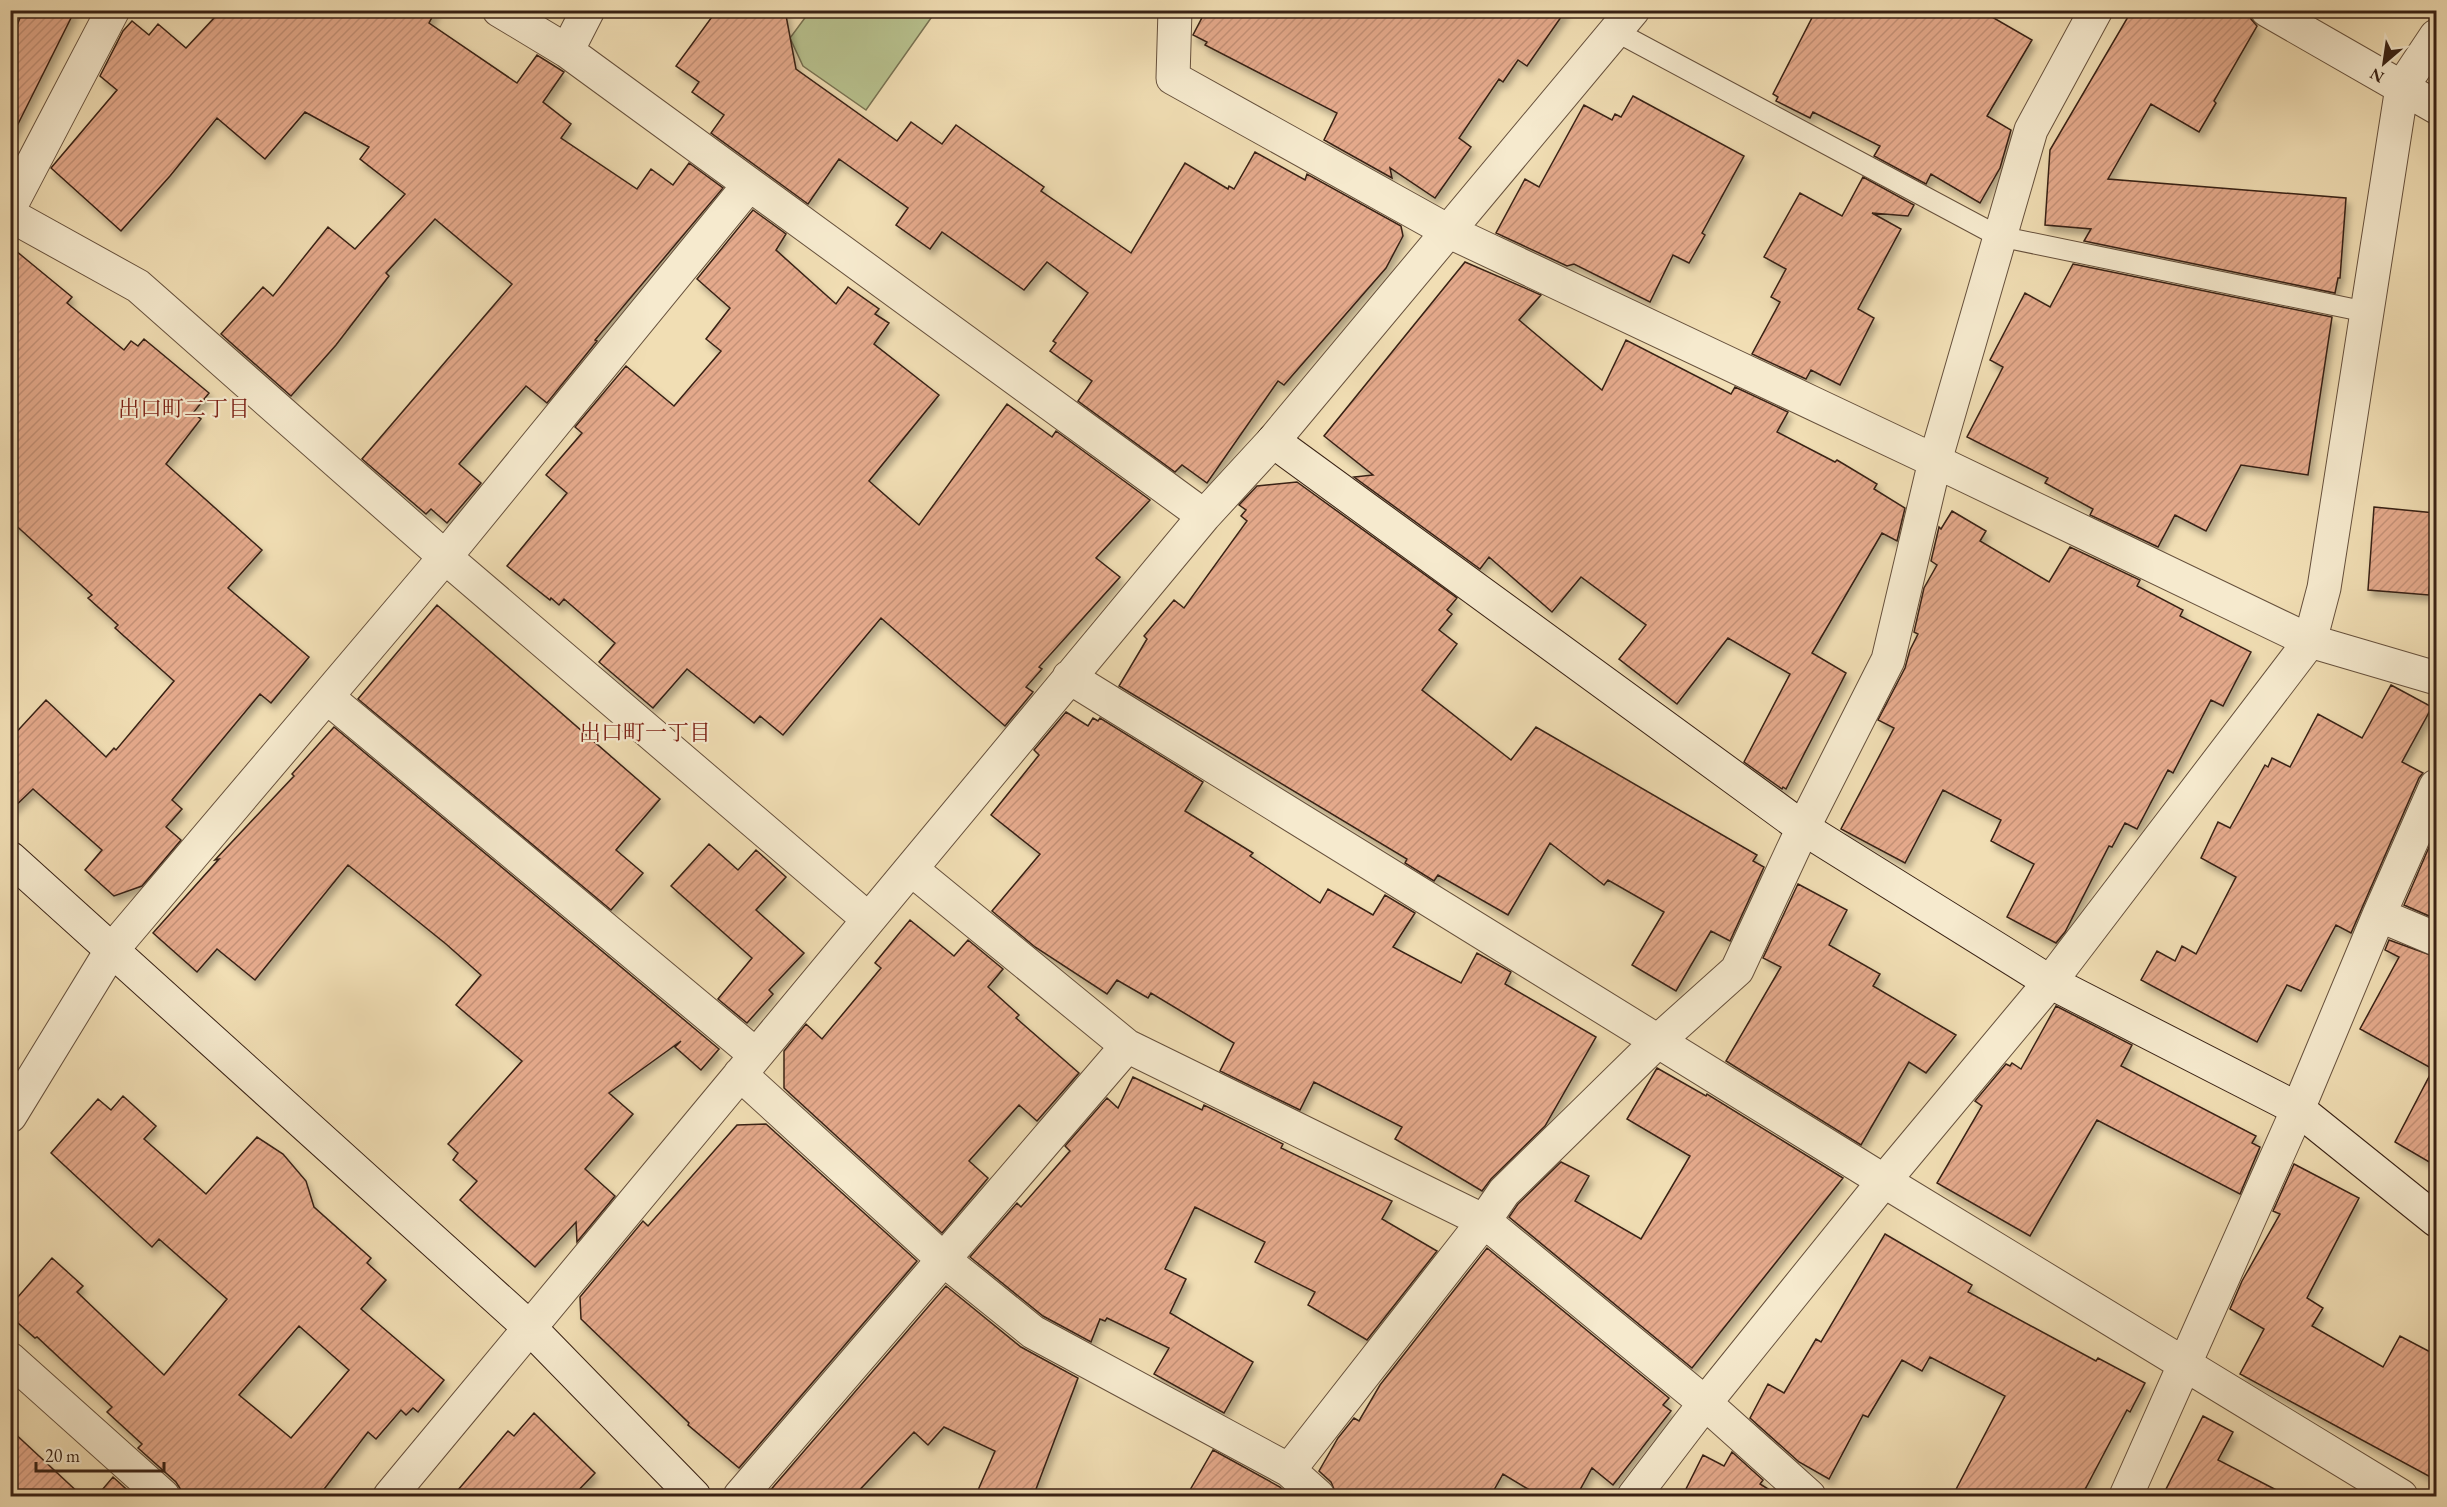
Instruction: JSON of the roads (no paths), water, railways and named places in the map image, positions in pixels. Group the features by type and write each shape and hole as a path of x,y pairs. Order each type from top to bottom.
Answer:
{"street":[{"path":"10,207 113,10"},
{"path":"499,10 567,51 1204,516"},
{"path":"567,51 588,10"},
{"path":"1175,10 1173,78 1448,231 2310,641 2436,678"},
{"path":"1289,1470 1484,1221 1504,1192 1659,1040 1737,970 1803,828 1888,660 1935,461 1998,236 2031,130 2096,10"},
{"path":"2267,10 2436,107"},
{"path":"390,1497 1204,516 1273,441 1624,21"},
{"path":"1634,1497 1705,1403 1884,1180 2050,982 2310,641 2324,588 2402,87 2436,36"},
{"path":"10,1116 111,951 445,557 749,185"},
{"path":"10,215 138,286 445,557 868,919"},
{"path":"1273,441 1803,828 2050,982 2298,1109 2436,1220"},
{"path":"1070,677 2401,1497"},
{"path":"327,697 748,1065 944,1260 1033,1332 1289,1470 1318,1497"},
{"path":"2126,1497 2298,1109 2436,786"},
{"path":"10,858 530,1328 694,1497"},
{"path":"911,869 1127,1046 1484,1221 1705,1403 1809,1497"},
{"path":"2379,915 2436,939"},
{"path":"740,1497 1127,1046"},
{"path":"10,1359 163,1497"}],"lane":[{"path":"1624,21 1998,236 2367,312"}],"district":[{"name":"出口町二丁目","path":"184,408"},
{"name":"出口町一丁目","path":"645,732"}]}
